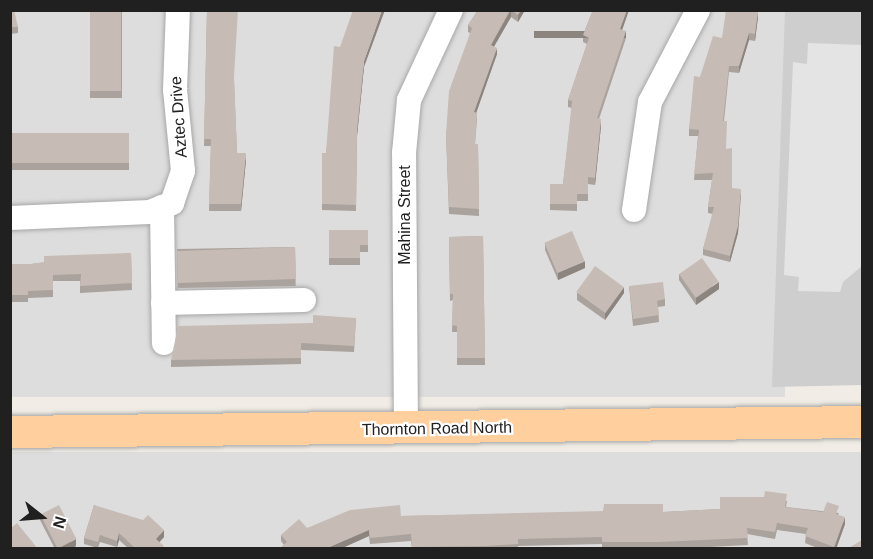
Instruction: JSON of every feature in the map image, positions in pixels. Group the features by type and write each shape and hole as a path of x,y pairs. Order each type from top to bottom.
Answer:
{"main road":[{"name":"Thornton Road North","path":"10,432 862,422"}],"street":[{"name":"Aztec Drive","path":"162,207 172,203 183,171 175,90 178,10"},
{"name":"Mahina Street","path":"406,429 404,153 409,100 451,10"},
{"path":"634,210 650,102 698,10"},
{"path":"10,218 150,212 162,207 164,343"},
{"path":"163,303 304,300"}],"shaded area":[{"path":"10,11 785,11 785,397 10,397"},
{"path":"785,11 862,11 862,385 772,387"},
{"path":"808,43 862,45 862,266 843,282 840,292 798,291 799,277 784,275 793,62 807,64"},
{"path":"10,452 862,452 862,548 10,548"}],"building":[{"path":"10,10 14,10 18,27 10,27"},
{"path":"90,10 121,10 121,91 90,91"},
{"path":"207,10 238,10 234,77 237,153 246,153 241,204 209,204 211,139 204,139"},
{"path":"353,10 382,10 364,61 357,130 356,205 322,204 322,153 326,153 334,46 340,47"},
{"path":"478,10 510,10 491,45 497,48 474,112 477,113 475,144 478,144 479,209 449,207 446,134 449,91 472,28 468,25"},
{"path":"511,10 521,10 518,15"},
{"path":"593,10 627,10 620,29 626,31 597,118 601,119 595,178 588,177 588,194 577,194 577,204 550,204 550,184 563,184 572,101 568,100 589,38 583,35"},
{"path":"726,10 758,10 755,34 749,33 739,66 729,66 723,121 727,121 726,149 732,148 732,188 741,189 738,226 730,256 703,249 714,207 708,207 713,173 694,174 699,130 689,129 694,76 700,77 713,36 722,38"},
{"path":"10,133 129,133 129,163 10,163"},
{"path":"329,230 368,230 368,245 360,245 360,258 329,258"},
{"path":"572,231 585,261 557,273 544,243"},
{"path":"483,236 485,358 457,358 457,326 452,325 453,294 450,294 449,237"},
{"path":"295,247 296,279 178,283 177,251"},
{"path":"131,253 132,283 80,286 81,274 53,275 53,290 28,291 28,295 10,295 10,264 44,262 44,256"},
{"path":"702,258 719,282 696,298 679,274"},
{"path":"595,266 624,287 605,313 576,292"},
{"path":"663,282 665,299 657,301 659,315 633,319 629,286"},
{"path":"313,315 356,318 354,346 301,343 301,358 171,360 178,326 313,323"},
{"path":"765,491 787,494 785,507 823,512 827,502 839,506 836,514 845,517 834,547 805,536 808,528 777,523 775,532 747,528 748,538 659,542 602,542 602,537 518,539 518,544 486,546 412,547 411,534 370,538 369,530 325,549 279,549 287,542 281,535 299,519 307,528 350,510 400,505 401,516 603,511 604,504 663,504 663,512 720,509 720,497 764,497"},
{"path":"59,505 76,539 57,548 40,515"},
{"path":"94,505 143,520 148,515 164,530 156,539 164,546 161,549 136,549 119,533 117,541 100,535 98,542 84,538"},
{"path":"17,523 38,549 10,549 10,529"},
{"path":"862,540 862,549 847,549"}]}
